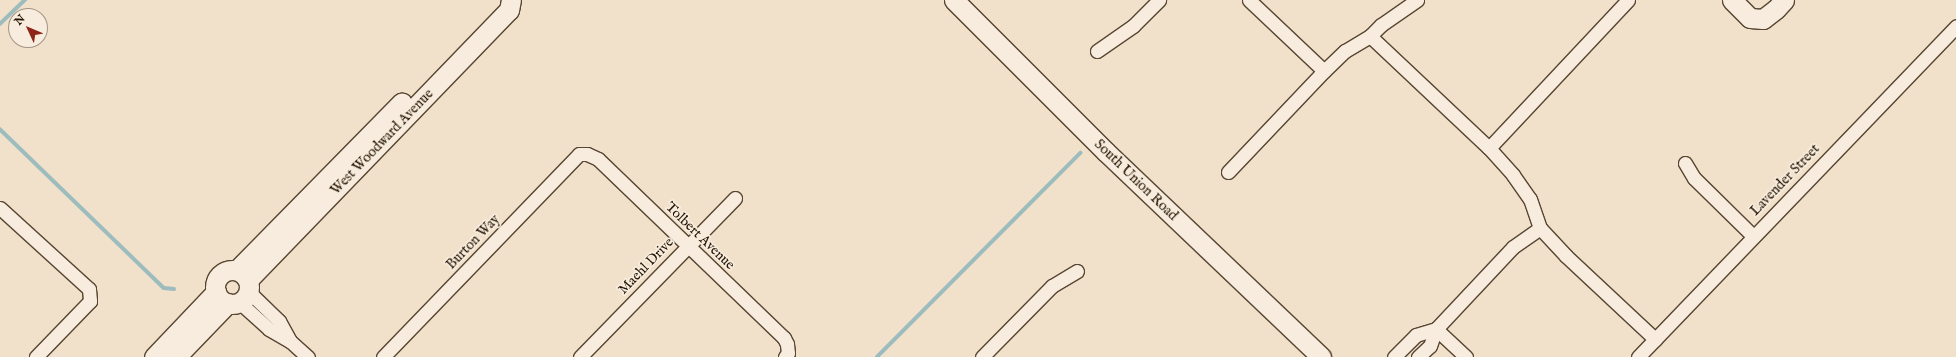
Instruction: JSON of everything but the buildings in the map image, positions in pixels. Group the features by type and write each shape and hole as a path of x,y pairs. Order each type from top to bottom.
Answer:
{"street":[{"name":"West Woodward Avenue","path":"176,357 503,0"},
{"name":"West Woodward Avenue","path":"154,357 236,290 508,10 511,0"},
{"name":"South Union Road","path":"954,0 1106,152 1321,357"},
{"path":"1097,51 1133,26 1159,0"},
{"path":"1249,0 1324,71"},
{"path":"1228,172 1344,51 1370,36 1381,25 1417,0"},
{"path":"1489,148 1628,0"},
{"path":"1732,0 1750,18 1763,19 1776,9 1784,0"},
{"name":"Lavender Street","path":"1638,357 1956,26"},
{"path":"1370,36 1489,148 1513,175 1530,199 1540,228 1566,256 1655,339"},
{"name":"Burton Way","path":"383,357 579,154 587,154"},
{"name":"Tolbert Avenue","path":"587,154 598,159 784,338 786,351"},
{"path":"1685,162 1694,178 1753,236"},
{"name":"Maehl Drive","path":"580,357 735,198"},
{"path":"0,208 89,289 90,301 36,357"},
{"path":"1418,357 1430,346 1436,329 1513,247 1540,228"},
{"path":"982,357 1052,286 1077,271"},
{"path":"236,290 269,329 290,342 308,357"},
{"path":"1394,357 1416,335 1436,329"},
{"path":"1436,329 1466,357"}],"waterway":[{"path":"0,24 25,0"},
{"path":"0,129 164,288 174,289"},
{"path":"877,357 1080,153"}]}
